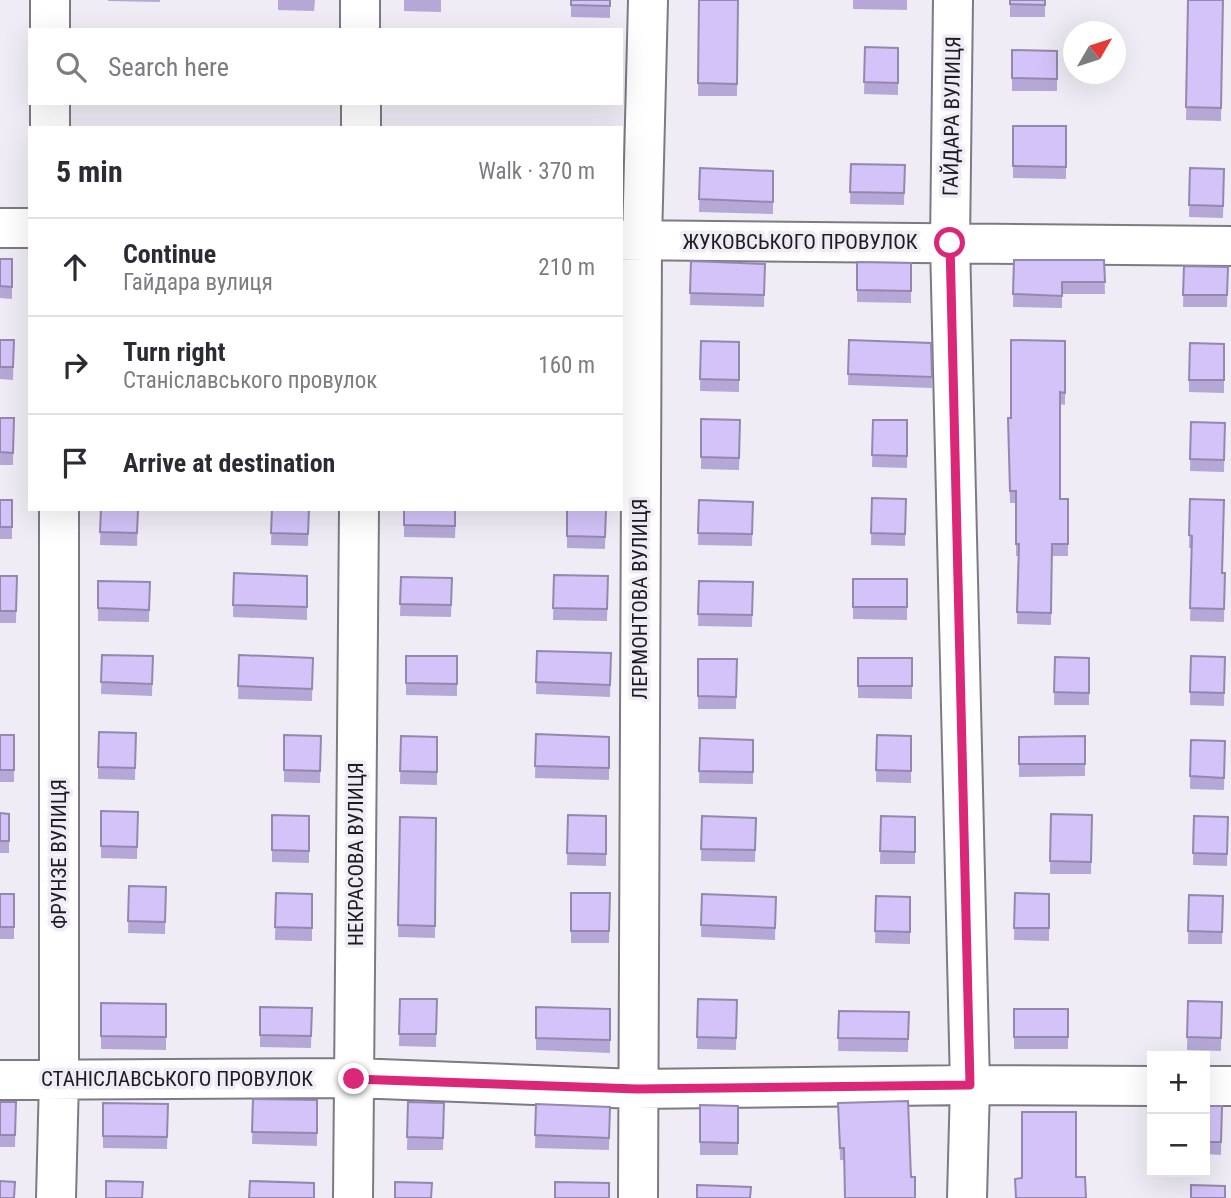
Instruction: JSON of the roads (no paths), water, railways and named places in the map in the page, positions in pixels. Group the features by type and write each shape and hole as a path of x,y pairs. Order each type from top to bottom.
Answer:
{"street":[{"path":"50,0 50,28"},
{"path":"360,0 360,28"},
{"name":"ЛЕРМОНТОВА ВУЛИЦЯ","path":"638,1198 632,241 648,0"},
{"name":"ГАЙДАРА ВУЛИЦЯ","path":"953,0 950,243 970,1085 967,1198"},
{"path":"50,105 50,126"},
{"path":"360,105 360,126"},
{"path":"0,228 28,228"},
{"name":"ЖУКОВСЬКОГО ПРОВУЛОК","path":"632,241 1231,246"},
{"name":"ФРУНЗЕ ВУЛИЦЯ","path":"56,1198 59,1080 59,511"},
{"name":"НЕКРАСОВА ВУЛИЦЯ","path":"353,1198 359,511"},
{"name":"СТАНІСЛАВСЬКОГО ПРОВУЛОК","path":"0,1080 354,1079 637,1089 1147,1086"},
{"path":"1210,1086 1231,1086"}]}
